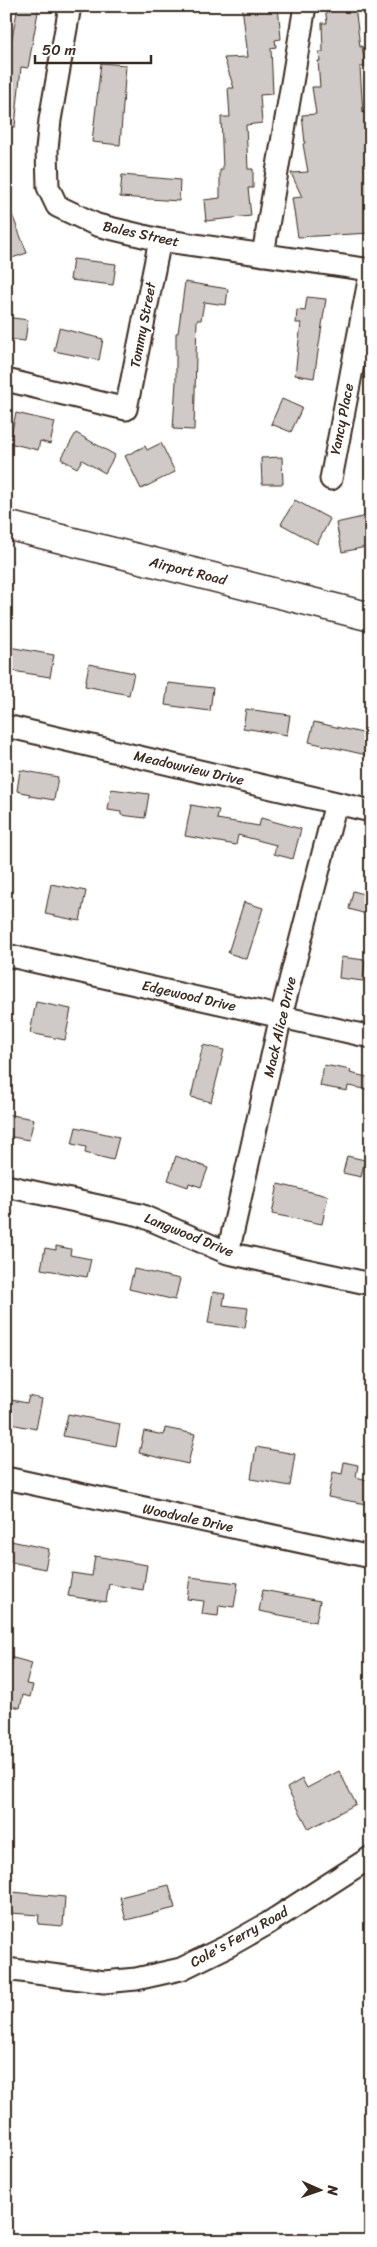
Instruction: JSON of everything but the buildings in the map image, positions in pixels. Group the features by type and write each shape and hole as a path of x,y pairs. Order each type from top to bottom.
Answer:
{"highway":[{"name":"Airport Road","path":"6,525 371,617"}],"street":[{"name":"Bales Street","path":"70,6 50,120 47,149 48,187 57,206 97,225 160,240 371,270"},
{"path":"263,254 305,6"},
{"name":"Tommy Street","path":"6,380 126,410 160,240"},
{"name":"Yancy Place","path":"330,479 371,270"},
{"name":"Meadowview Drive","path":"6,726 371,811"},
{"name":"Mack Alice Drive","path":"228,1253 281,1016 336,803"},
{"name":"Edgewood Drive","path":"6,955 371,1037"},
{"name":"Langwood Drive","path":"6,1186 140,1215 228,1253 371,1284"},
{"name":"Woodvale Drive","path":"6,1478 371,1557"},
{"name":"Cole's Ferry Road","path":"6,1970 104,1982 136,1979 181,1969 260,1928 371,1857"}]}
